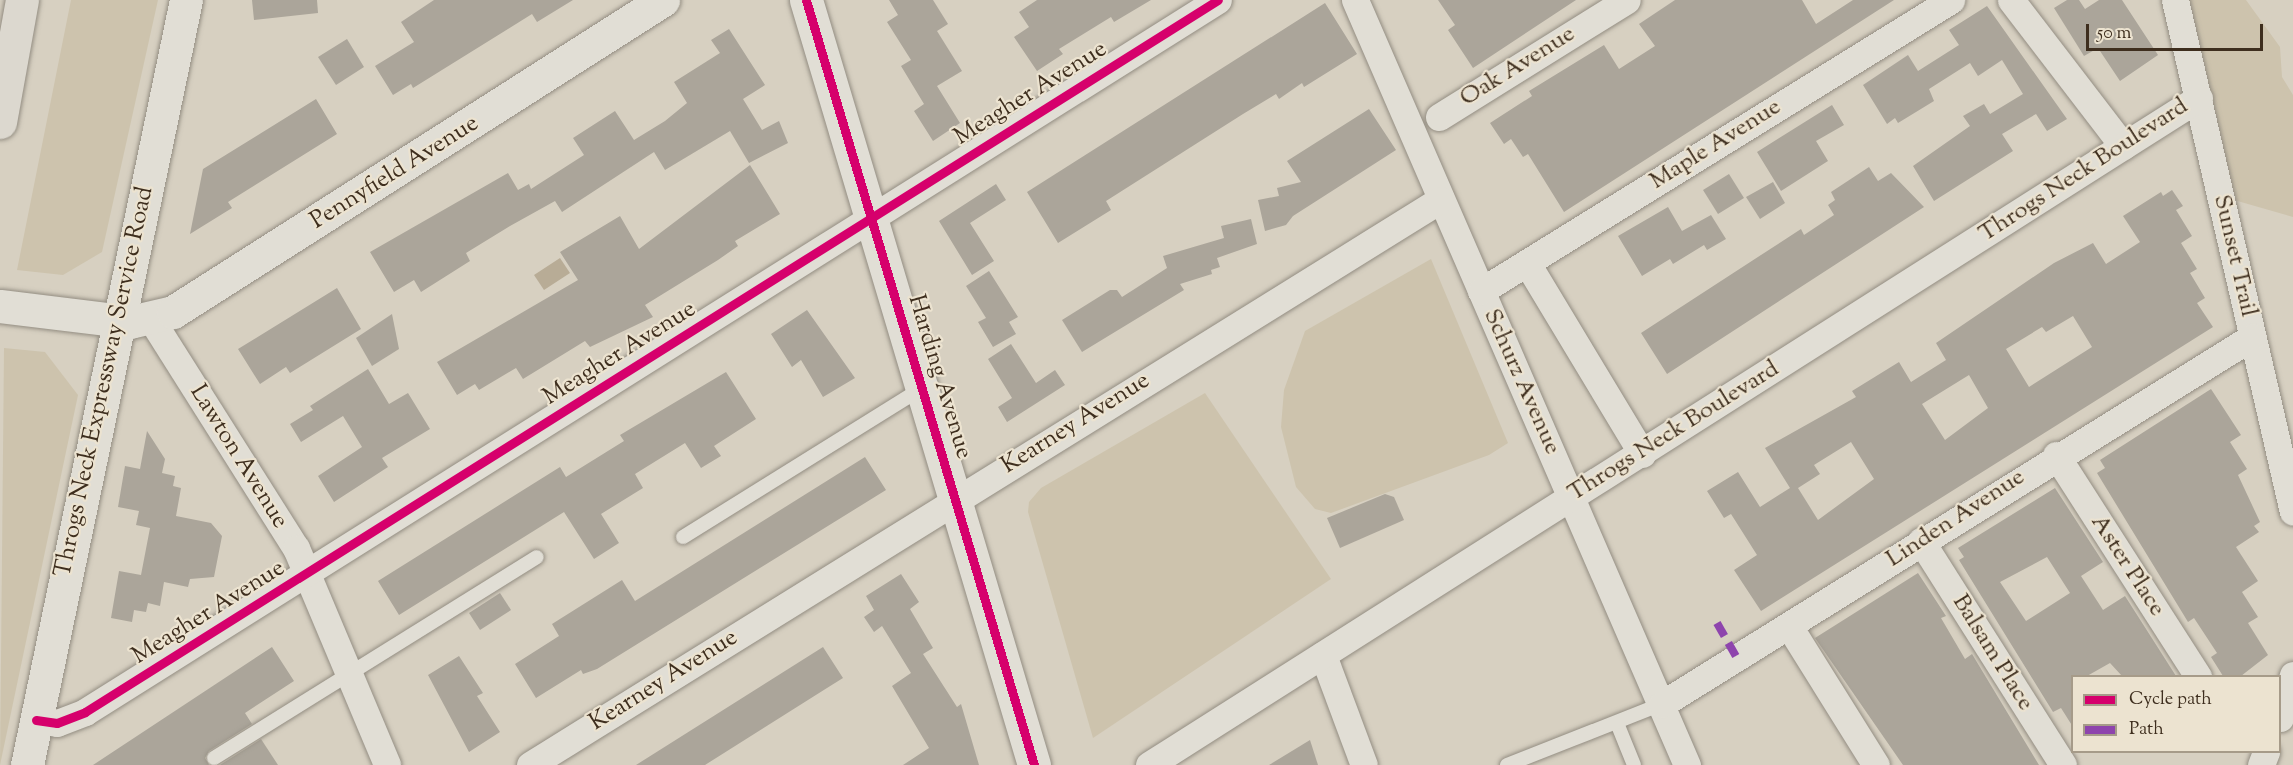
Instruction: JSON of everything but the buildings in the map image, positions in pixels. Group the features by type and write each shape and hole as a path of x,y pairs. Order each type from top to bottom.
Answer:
{"highway":[{"path":"0,122 22,0"}],"street":[{"name":"Throgs Neck Expressway Service Road","path":"27,765 117,320 186,0"},
{"name":"Pennyfield Avenue","path":"117,320 151,319 180,309 357,199 663,0"},
{"name":"Harding Avenue","path":"806,0 1034,765"},
{"name":"Meagher Avenue","path":"36,720 57,723 85,712 308,574 1218,0"},
{"name":"Schurz Avenue","path":"1355,0 1410,135 1572,497 1687,765"},
{"name":"Maple Avenue","path":"1481,291 1951,0"},
{"path":"2011,0 2123,146"},
{"name":"Sunset Trail","path":"2175,0 2293,512"},
{"name":"Oak Avenue","path":"1439,117 1611,4"},
{"name":"Throgs Neck Boulevard","path":"1149,765 1642,454 2199,98"},
{"name":"Kearney Avenue","path":"530,765 955,499 1440,200"},
{"path":"1527,263 1642,454"},
{"path":"0,306 117,320"},
{"name":"Lawton Avenue","path":"151,319 308,574 387,765"},
{"name":"Linden Avenue","path":"1662,704 1789,626 2056,455 2252,337"},
{"name":"Aster Place","path":"2056,455 2197,675"},
{"name":"Balsam Place","path":"1922,541 2063,765"},
{"path":"1789,626 1876,765"},
{"path":"1323,655 1364,765"},
{"path":"2281,715 2293,675"}],"lane":[{"name":"Oak Avenue","path":"1410,135 1439,117"},
{"path":"684,537 922,388"},
{"path":"214,758 537,557"},
{"path":"1507,765 1662,704"},
{"path":"1617,723 1634,765"}],"shaded area":[{"path":"71,0 158,0 102,252 63,275 17,270"},
{"path":"2189,0 2246,0 2280,47 2282,77 2293,95 2293,217 2234,200"},
{"path":"560,258 570,273 544,290 534,275"},
{"path":"1431,259 1508,443 1489,455 1331,513 1315,509 1296,487 1281,427 1284,390 1305,331"},
{"path":"4,348 45,352 78,395 0,765"},
{"path":"1205,393 1331,579 1093,738 1028,512 1029,502 1041,488"}],"marked path":[{"path":"1717,623 1737,658"}],"cycle path":[{"path":"806,0 1034,765"},
{"path":"36,720 57,723 85,712 1218,0"}]}
